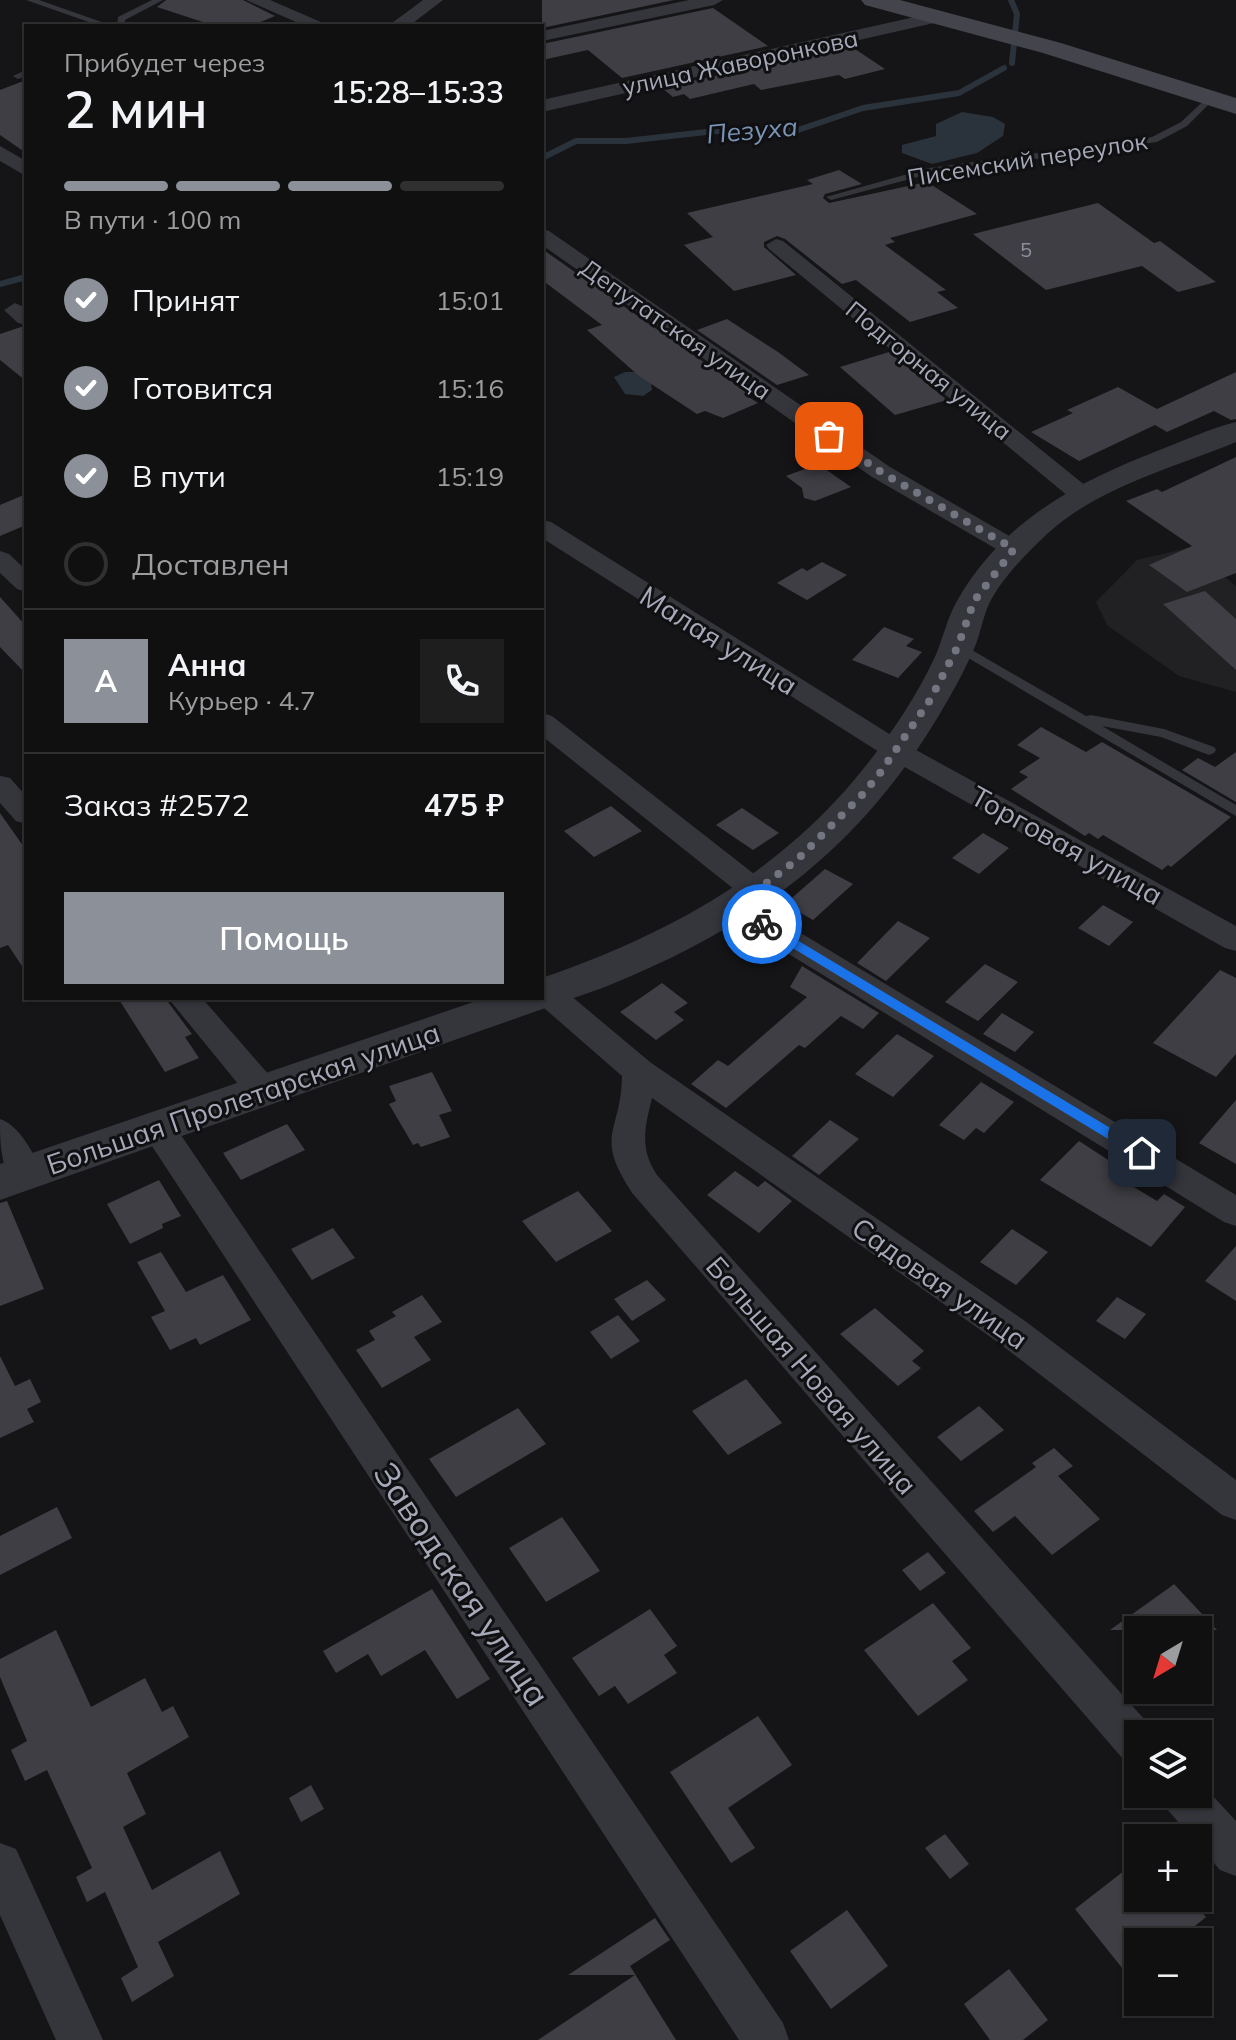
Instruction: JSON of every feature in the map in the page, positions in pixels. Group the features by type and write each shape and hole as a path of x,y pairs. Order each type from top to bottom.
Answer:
{"main road":[{"path":"873,0 1052,48 1236,106"}],"street":[{"path":"255,0 316,24"},
{"path":"400,24 434,0"},
{"path":"544,36 714,0"},
{"name":"улица Жаворонкова","path":"544,106 937,17"},
{"name":"Депутатская улица","path":"544,236 881,472 1014,549"},
{"name":"Подгорная улица","path":"776,245 1083,496"},
{"name":"Большая Пролетарская улица","path":"544,993 642,953 746,899 798,859 863,794 897,751 930,700 958,646 974,601 1014,549 1042,521 1083,496 1236,431"},
{"name":"Малая улица","path":"544,528 897,751"},
{"path":"0,559 24,582"},
{"path":"544,724 746,899 1236,1212"},
{"name":"Торговая улица","path":"897,751 1236,940"},
{"path":"0,785 24,812"},
{"path":"544,998 638,1071"},
{"path":"186,1000 264,1092"},
{"name":"Большая Пролетарская улица","path":"13,1177 264,1092 475,1006 510,1000"},
{"name":"Садовая улица","path":"638,1071 1012,1332 1236,1503"},
{"name":"Большая Новая улица","path":"638,1071 640,1088 627,1134 633,1168 1124,1728"},
{"name":"Заводская улица","path":"158,1128 766,2040"},
{"path":"0,1132 13,1177"},
{"path":"1195,1808 1236,1854"},
{"path":"0,1865 80,2040"}],"lane":[{"path":"30,0 103,24"},
{"path":"121,24 121,19 159,0"},
{"name":"Писемский переулок","path":"831,197 940,169 1154,140 1184,124 1210,98"},
{"path":"958,646 1236,811"},
{"path":"1081,718 1150,729 1209,750"}],"shaded area":[{"path":"962,112 993,117 1005,124 1003,136 977,153 932,164 902,153 902,145 936,136 936,124"},
{"path":"635,372 651,382 652,390 643,396 625,394 614,377"},
{"path":"1188,548 1236,586 1236,692 1179,676 1107,625 1096,602 1137,560"}],"building":[{"path":"166,0 243,0 275,16 256,24 209,24 157,7"},
{"path":"542,0 674,0 544,28"},
{"path":"713,8 768,46 622,78 588,50 544,60 544,44"},
{"path":"849,45 885,69 845,79 839,75 761,90 754,84 690,99 684,94 673,97 662,88"},
{"path":"24,81 24,152 0,135 0,90"},
{"path":"839,170 862,184 825,194 823,198 829,203 927,182 977,214 890,238 895,242 885,245 946,290 937,292 958,308 910,322 856,280 842,284 777,236 764,242 764,247 796,275 734,291 684,245 713,237 687,213 813,184 807,180"},
{"path":"1098,203 1154,243 1160,241 1216,282 1178,292 1142,266 1046,290 973,234"},
{"path":"544,250 758,403 723,418 705,411 697,414 639,376 587,330 602,325 544,282"},
{"path":"727,319 809,375 777,385 697,330"},
{"path":"24,328 24,379 0,360 0,334"},
{"path":"889,352 947,400 895,415 840,367"},
{"path":"1236,372 1236,419 1231,420 1214,411 1167,432 1155,425 1079,461 1031,432 1073,413 1067,410 1118,387 1157,409"},
{"path":"1236,457 1236,573 1187,592 1149,565 1192,546 1126,501 1157,489 1162,492"},
{"path":"818,464 851,487 815,501 804,498 802,488 786,476"},
{"path":"24,495 24,526 0,536 0,505"},
{"path":"822,562 847,575 807,600 777,583 802,568 807,571"},
{"path":"1205,591 1236,619 1236,670 1163,604"},
{"path":"0,597 24,624 24,672 0,647"},
{"path":"884,627 914,639 906,646 922,652 898,678 852,660"},
{"path":"1041,727 1086,752 1102,742 1231,817 1171,867 1168,865 1162,870 1103,835 1098,839 1089,833 1085,836 1011,789 1028,777 1019,772 1040,758 1017,745"},
{"path":"1236,752 1236,802 1182,770 1198,758 1215,767"},
{"path":"611,806 642,831 594,857 564,831"},
{"path":"742,808 779,833 753,850 716,825"},
{"path":"0,813 24,847 24,969 8,945 0,948"},
{"path":"983,833 1009,848 979,874 952,858"},
{"path":"825,869 853,884 813,920 785,904"},
{"path":"1103,905 1133,922 1109,946 1078,928"},
{"path":"898,921 930,938 886,981 857,963"},
{"path":"985,964 1018,982 978,1021 945,1002"},
{"path":"802,966 879,1013 863,1029 841,1016 805,1048 799,1045 726,1108 691,1084 718,1060 728,1066 807,997 790,987"},
{"path":"1220,970 1236,978 1236,1054 1216,1077 1153,1043"},
{"path":"662,983 688,1003 674,1012 684,1020 656,1040 620,1012"},
{"path":"119,1000 166,1000 192,1034 185,1037 199,1058 165,1072"},
{"path":"1002,1013 1034,1032 1015,1052 983,1034"},
{"path":"897,1034 934,1056 893,1097 855,1074"},
{"path":"432,1072 452,1111 439,1115 450,1137 421,1147 418,1143 413,1145 389,1104 396,1101 389,1086"},
{"path":"981,1082 1014,1102 984,1133 976,1128 964,1140 939,1125"},
{"path":"1236,1100 1236,1164 1199,1143"},
{"path":"830,1120 859,1139 819,1175 792,1156"},
{"path":"287,1124 305,1150 241,1180 223,1153"},
{"path":"1079,1141 1116,1165 1109,1172 1157,1201 1164,1194 1185,1207 1151,1247 1040,1180"},
{"path":"735,1171 758,1187 765,1181 792,1201 759,1233 707,1195"},
{"path":"159,1180 181,1216 130,1244 107,1204"},
{"path":"578,1191 612,1231 556,1262 522,1221"},
{"path":"7,1201 44,1289 0,1306 0,1203"},
{"path":"333,1228 355,1258 312,1280 291,1249"},
{"path":"1012,1229 1048,1252 1016,1285 980,1262"},
{"path":"1236,1246 1236,1301 1205,1281"},
{"path":"161,1252 186,1292 223,1275 251,1320 200,1345 196,1338 170,1350 151,1317 165,1311 137,1262"},
{"path":"647,1280 666,1300 632,1321 614,1299"},
{"path":"422,1295 442,1322 414,1337 431,1360 382,1388 356,1350 375,1340 369,1331 396,1316 392,1312"},
{"path":"1117,1297 1146,1314 1125,1339 1096,1321"},
{"path":"875,1308 924,1351 912,1361 921,1368 898,1386 840,1334"},
{"path":"618,1315 640,1341 611,1359 590,1332"},
{"path":"0,1356 15,1386 30,1379 41,1402 27,1409 34,1422 0,1438"},
{"path":"746,1379 782,1423 728,1455 692,1411"},
{"path":"979,1406 1004,1430 961,1461 937,1437"},
{"path":"518,1408 546,1444 456,1497 429,1459"},
{"path":"1054,1448 1073,1466 1058,1476 1100,1519 1052,1555 1015,1516 993,1532 974,1511 1036,1467 1032,1463"},
{"path":"57,1507 72,1538 0,1575 0,1536"},
{"path":"562,1517 600,1571 546,1602 509,1548"},
{"path":"928,1552 946,1573 920,1591 902,1570"},
{"path":"1173,1585 1204,1616 1130,1616"},
{"path":"432,1589 490,1679 457,1699 425,1650 381,1676 368,1654 336,1673 323,1651"},
{"path":"933,1603 971,1648 952,1661 968,1680 918,1716 864,1650"},
{"path":"650,1609 677,1646 664,1655 677,1673 628,1704 615,1686 599,1696 572,1658"},
{"path":"1124,1620 1124,1630 1110,1630"},
{"path":"56,1630 91,1707 145,1678 162,1712 173,1706 189,1737 127,1773 146,1814 123,1827 152,1890 220,1851 240,1894 158,1942 174,1976 132,2002 121,1978 138,1967 105,1892 87,1902 76,1877 92,1868 47,1770 25,1781 11,1750 27,1741 0,1677 0,1659"},
{"path":"758,1716 792,1765 728,1808 755,1848 731,1863 670,1772"},
{"path":"311,1785 324,1809 301,1822 289,1798"},
{"path":"945,1834 969,1864 950,1879 925,1848"},
{"path":"1124,1871 1124,1912 1202,1912 1206,1917 1192,1928 1124,1928 1124,1970 1075,1909"},
{"path":"847,1910 888,1966 831,2009 790,1951"},
{"path":"655,1918 670,1940 630,1966 676,2040 538,2040 635,1975 568,1975"},
{"path":"1009,1969 1048,2020 1023,2040 990,2040 964,2004"}],"waterway":[{"name":"Пезуха","path":"1011,0 1017,14 1012,63"},
{"name":"Пезуха","path":"544,157 576,141 626,141 715,131 798,130 863,108 959,93 1004,68"},
{"name":"Пезуха","path":"0,284 24,278"}],"way so far":[{"path":"762,924 735,907 798,859 880,773 930,700 958,646 974,601 1014,549 881,472 829,436"}],"route":[{"path":"762,924 1142,1153"}]}
